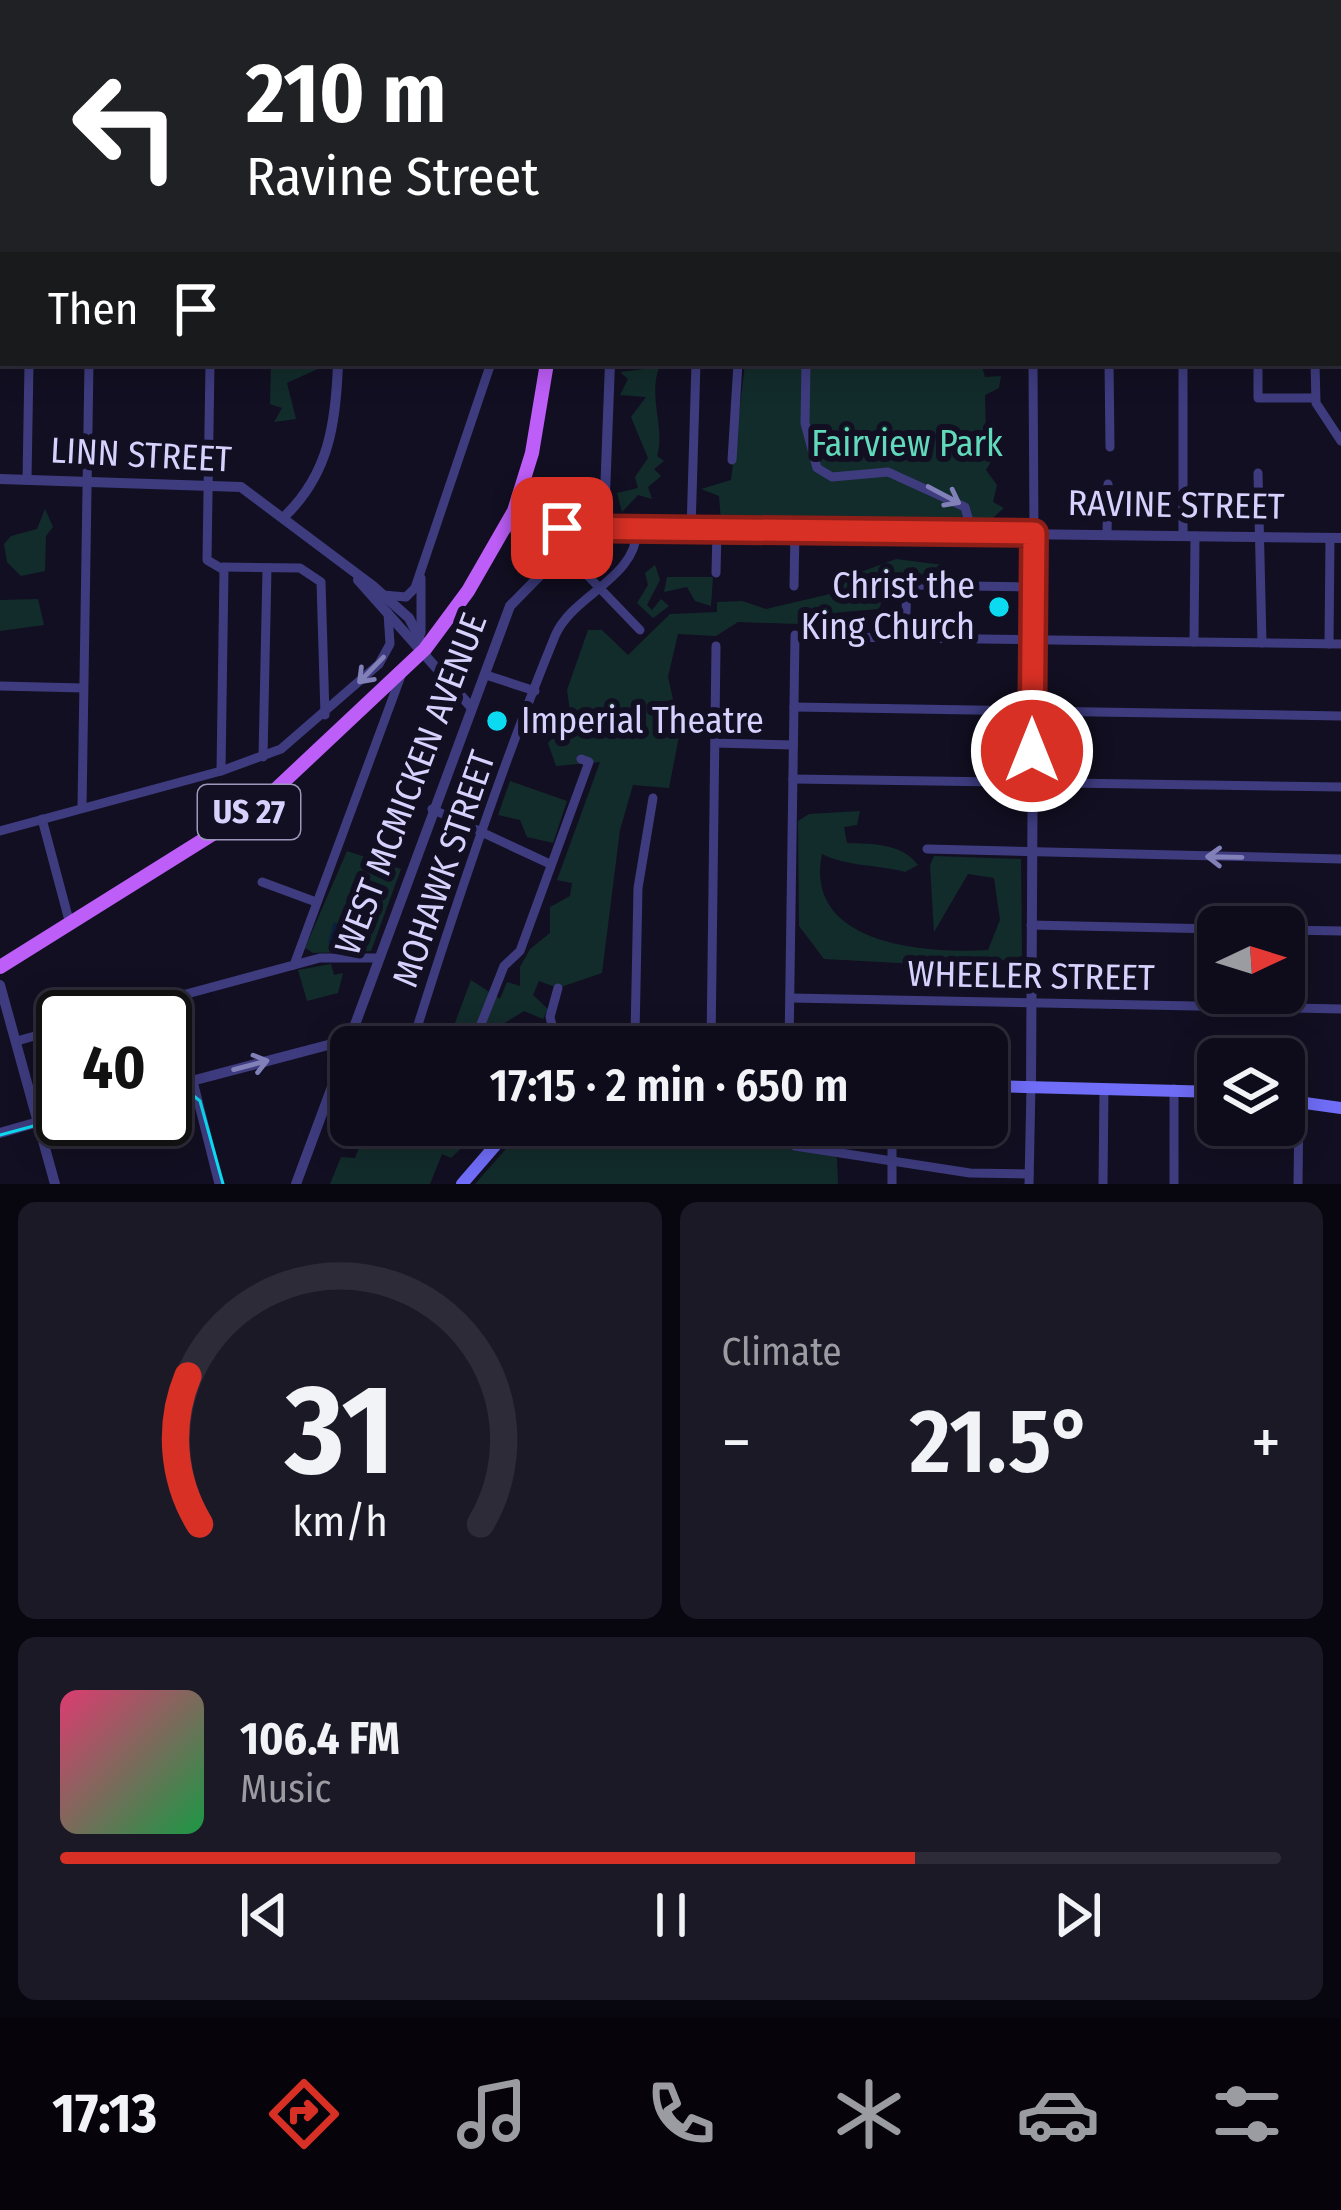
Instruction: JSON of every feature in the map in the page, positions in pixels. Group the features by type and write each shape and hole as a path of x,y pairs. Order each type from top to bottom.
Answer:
{"main road":[{"name":"US 27","path":"0,967 260,805 425,649 506,528 529,467 546,366"},
{"path":"1008,1086 1197,1091"},
{"path":"1305,1103 1341,1108"},
{"path":"462,1184 495,1146"}],"street":[{"path":"27,480 29,366"},
{"path":"82,808 89,366"},
{"path":"210,366 207,560 223,567 306,570 324,588 325,715"},
{"path":"284,517 326,458 336,415 338,366"},
{"path":"382,595 411,594 490,366"},
{"path":"598,529 604,521 610,366"},
{"path":"691,530 696,366"},
{"path":"732,460 738,366"},
{"path":"806,366 805,423 817,468 832,477 877,471 916,481 965,507 972,532"},
{"path":"795,1146 1029,1179 1033,366"},
{"path":"1108,366 1109,447"},
{"path":"1183,366 1194,642"},
{"path":"1258,366 1258,398 1315,398"},
{"path":"1315,366 1315,398 1341,441"},
{"path":"1258,473 1262,643"},
{"name":"LINN STREET","path":"0,479 208,482 253,492 356,578"},
{"path":"1107,533 1108,484"},
{"name":"RAVINE STREET","path":"506,528 1336,538"},
{"name":"WEST MCMICKEN AVENUE","path":"352,1026 515,599 564,551 598,529"},
{"path":"794,586 795,529"},
{"name":"MOHAWK STREET","path":"418,1026 482,833 558,628 635,551 637,530"},
{"path":"716,573 717,530"},
{"path":"838,637 1335,644 1336,538"},
{"path":"564,551 640,630"},
{"path":"221,772 223,567"},
{"path":"422,567 425,649"},
{"path":"262,758 267,568"},
{"path":"356,578 382,595 421,633"},
{"path":"356,578 425,649 471,707"},
{"path":"905,638 907,585 1034,587"},
{"path":"0,831 221,772 293,742 388,652 388,613"},
{"path":"790,1026 795,635"},
{"path":"708,1026 716,646"},
{"path":"294,964 404,668"},
{"path":"486,675 536,692"},
{"path":"0,686 83,688"},
{"path":"794,707 1341,716"},
{"path":"715,743 793,745"},
{"path":"480,1026 504,966 520,951 589,762 581,759"},
{"path":"794,779 1341,787"},
{"path":"635,1026 638,888 653,798"},
{"path":"432,809 550,864"},
{"path":"42,819 70,925"},
{"path":"927,849 1341,859"},
{"path":"262,882 316,902"},
{"path":"1031,925 1197,929"},
{"path":"1305,930 1341,931"},
{"path":"192,996 294,964 331,957 378,958"},
{"path":"0,986 36,1114"},
{"path":"550,1026 558,988"},
{"name":"WHEELER STREET","path":"791,998 1341,1009"},
{"path":"0,1034 36,1032"},
{"path":"219,1184 193,1081 330,1045"},
{"name":"WEST MCMICKEN AVENUE","path":"296,1184 330,1088"},
{"path":"1103,1088 1103,1184"},
{"path":"1174,1089 1174,1184"},
{"path":"0,1132 36,1123"},
{"path":"45,1146 55,1184"},
{"path":"892,1146 892,1184"},
{"path":"1295,1146 1298,1184"}],"green space":[{"path":"271,366 320,366 287,383 296,419 274,422 282,408 270,404"},
{"path":"660,366 655,387 657,456 664,461 654,469 661,476 648,487 652,499 638,495 622,512 617,493 638,488 635,477 648,458 631,417 646,397 620,395 628,379 620,372"},
{"name":"Fairview Park","path":"745,366 982,366 985,377 1001,376 999,388 985,395 986,436 999,448 986,470 997,485 993,502 1004,508 987,523 721,521 719,496 701,489 731,480"},
{"path":"45,509 53,527 46,536 45,571 21,576 7,562 4,544 11,536 37,529"},
{"path":"896,559 943,565 945,586 886,588 879,609 832,613 827,625 738,622 716,636 678,634 668,677 680,731 669,788 633,785 620,830 602,973 558,988 539,981 533,995 548,1009 543,1019 524,1011 502,1026 454,1026 471,980 500,999 507,982 520,986 520,967 530,949 550,933 550,907 570,896 572,883 557,880 600,762 556,766 548,743 571,718 567,690 588,630 602,630 628,655 670,614 717,612 717,602 742,601 766,609 838,592 850,576"},
{"path":"655,565 660,580 647,605 652,610 661,599 669,606 653,618 637,603 648,585 645,573"},
{"path":"667,577 713,577 711,606 695,601 687,587 664,592"},
{"path":"38,599 44,625 0,631 0,600"},
{"path":"510,781 567,801 553,843 527,837 520,820 498,815"},
{"path":"860,811 857,825 844,827 847,843 895,849 918,865 905,872 822,854 821,884 831,908 875,938 933,949 988,950 1000,920 994,878 968,874 934,932 930,865 934,856 1021,859 1022,956 974,967 824,959 799,926 798,821 809,814"},
{"path":"347,851 401,869 371,951 313,953 305,948"},
{"path":"331,964 334,975 343,973 338,993 307,1001 298,970"},
{"path":"360,1146 464,1146 451,1158 442,1154 430,1184 330,1184 341,1157 355,1158"},
{"path":"508,1146 810,1146 837,1158 838,1184 475,1184"}],"water":[{"path":"334,922 353,934 355,925 364,924 366,943 328,943"}],"tram line":[{"path":"192,1094 200,1101 223,1184"},
{"path":"0,1135 36,1125"}],"place":[{"name":"Christ the King Church","path":"999,607"},
{"name":"Imperial Theatre","path":"497,721"}],"route":[{"path":"562,528 1034,533 1032,751"}]}
